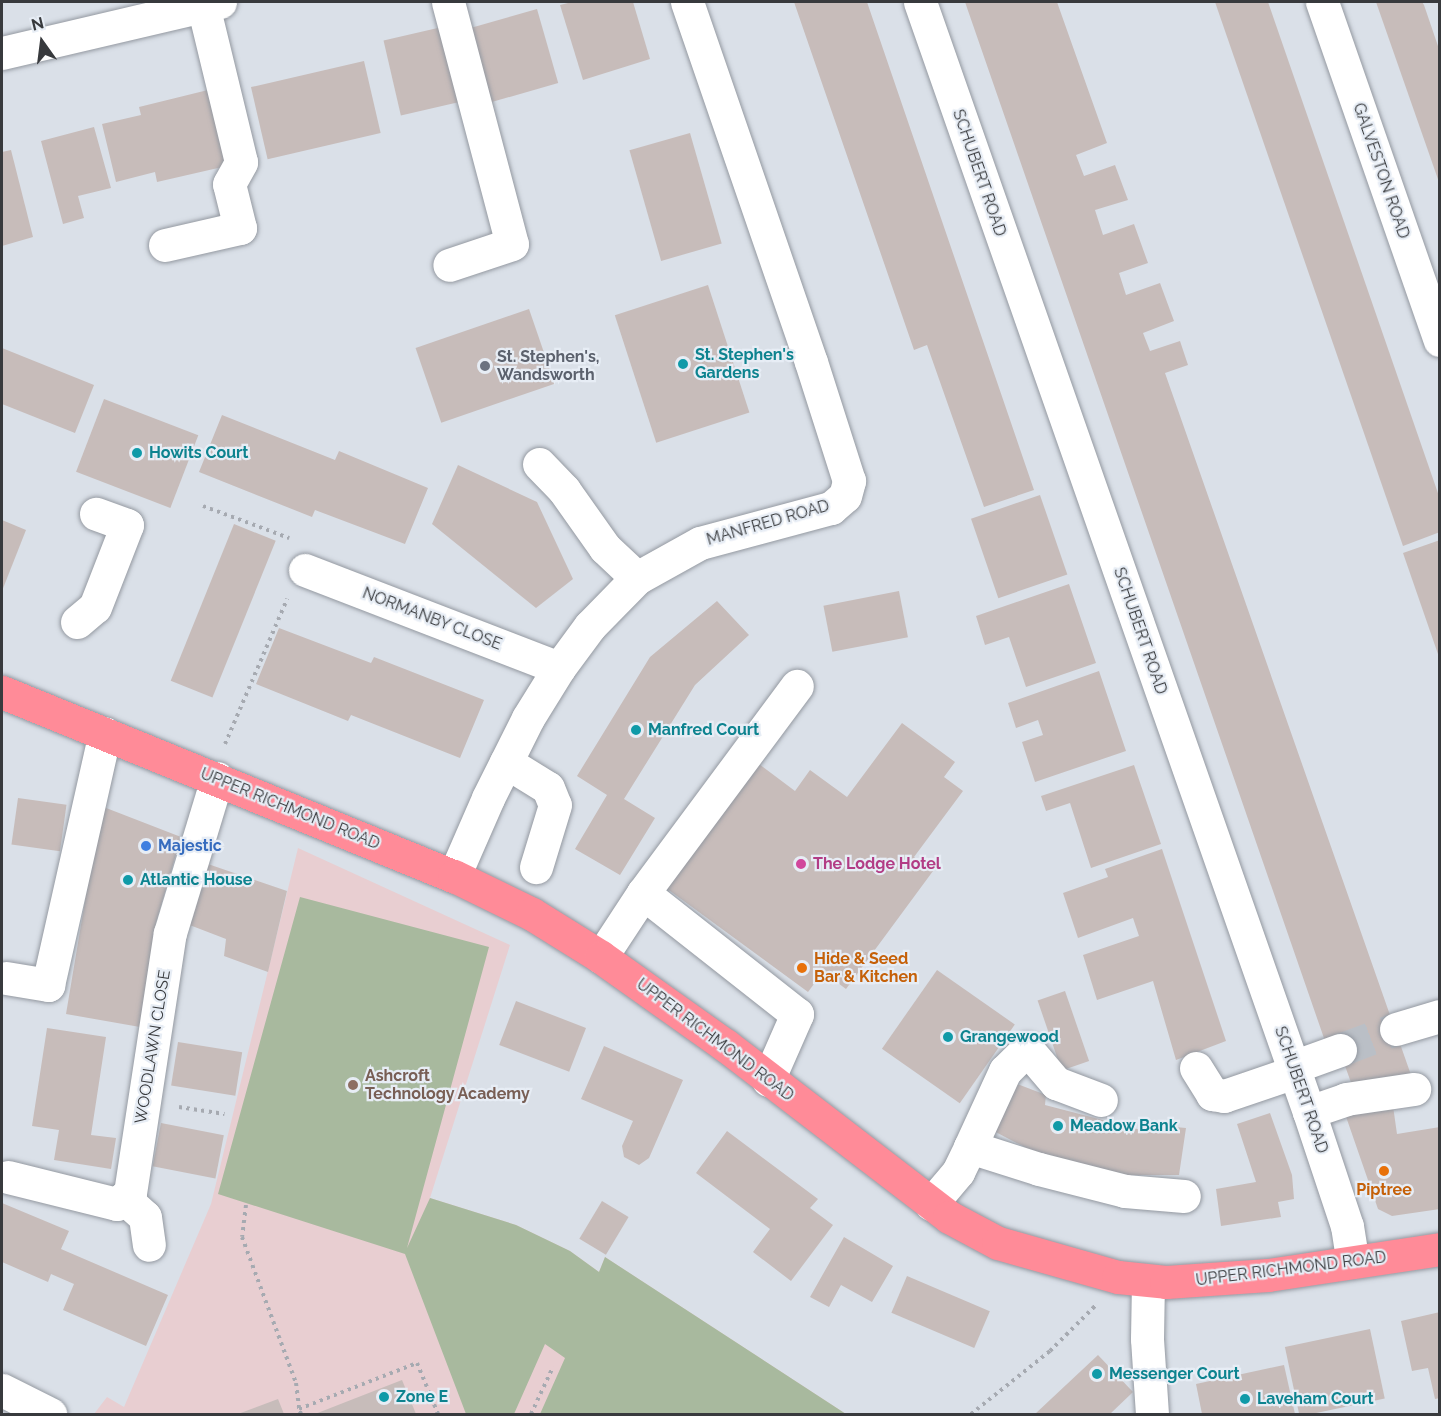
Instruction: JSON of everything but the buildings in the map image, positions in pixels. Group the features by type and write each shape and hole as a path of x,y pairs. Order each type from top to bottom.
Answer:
{"highway":[{"name":"UPPER RICHMOND ROAD","path":"2,692 105,733 220,765 532,914 601,957 725,1045 949,1217 998,1243 1118,1277 1148,1281 1202,1281 1440,1250"}],"street":[{"path":"448,2 512,244 448,265"},
{"name":"MANFRED ROAD","path":"454,876 528,718 559,668 590,626 637,578 700,543 831,508 845,496 849,481 804,341 687,2"},
{"name":"SCHUBERT ROAD","path":"920,2 1309,1112 1347,1226 1353,1262"},
{"name":"GALVESTON ROAD","path":"1322,2 1440,340"},
{"path":"2,53 212,3 241,162 229,184 240,228 165,245"},
{"path":"539,464 564,490 605,548 637,578"},
{"path":"77,622 95,607 127,525 96,514"},
{"name":"NORMANBY CLOSE","path":"305,570 559,668"},
{"path":"601,957 644,893 797,686"},
{"path":"6,978 48,985 105,733"},
{"path":"507,762 548,788 555,805 536,867"},
{"name":"WOODLAWN CLOSE","path":"124,1198 130,1193 146,1102 170,933 220,765"},
{"path":"644,893 797,1014 768,1080"},
{"path":"1396,1029 1440,1016"},
{"path":"931,1204 958,1172 1005,1071 1027,1049 1056,1083 1101,1100"},
{"path":"1196,1068 1212,1094 1224,1096 1340,1050"},
{"path":"1309,1112 1346,1099 1414,1089"},
{"path":"970,1147 1125,1191 1184,1196"},
{"path":"8,1178 117,1204 124,1198 145,1218 149,1245"},
{"path":"1148,1281 1147,1339 1152,1414"},
{"path":"2,1390 50,1414"}],"path":[{"path":"203,506 312,547 305,570 292,586 226,738 220,765"},
{"path":"146,1102 224,1114"},
{"path":"246,1204 242,1237 296,1383 299,1409 302,1414"},
{"path":"971,1414 1050,1351 1094,1307"},
{"path":"299,1409 417,1363 438,1414"},
{"path":"531,1414 553,1367"}],"shaded area":[{"name":"Ashcroft Technology Academy","path":"298,848 510,945 430,1198 516,1225 570,1251 599,1272 605,1257 846,1414 94,1414 107,1397 124,1407 211,1204"}],"green space":[{"name":"Ashcroft Technology Academy","path":"300,897 489,947 407,1248 430,1198 516,1225 570,1251 599,1272 605,1257 846,1414 540,1414 565,1358 545,1344 514,1414 466,1414 405,1254 218,1194"}],"tunnel":[{"path":"1340,1050 1396,1029"}],"place":[{"name":"St. Stephen's Gardens","path":"683,364"},
{"name":"St. Stephen's, Wandsworth","path":"485,366"},
{"name":"Howits Court","path":"137,453"},
{"name":"Manfred Court","path":"636,730"},
{"name":"Majestic","path":"146,846"},
{"name":"The Lodge Hotel","path":"801,864"},
{"name":"Atlantic House","path":"128,880"},
{"name":"Hide & Seed Bar & Kitchen","path":"802,968"},
{"name":"Grangewood","path":"948,1037"},
{"name":"Ashcroft Technology Academy","path":"353,1085"},
{"name":"Meadow Bank","path":"1058,1126"},
{"name":"Piptree","path":"1384,1171"},
{"name":"Messenger Court","path":"1097,1374"},
{"name":"Zone E","path":"384,1397"},
{"name":"Laveham Court","path":"1245,1399"}]}
